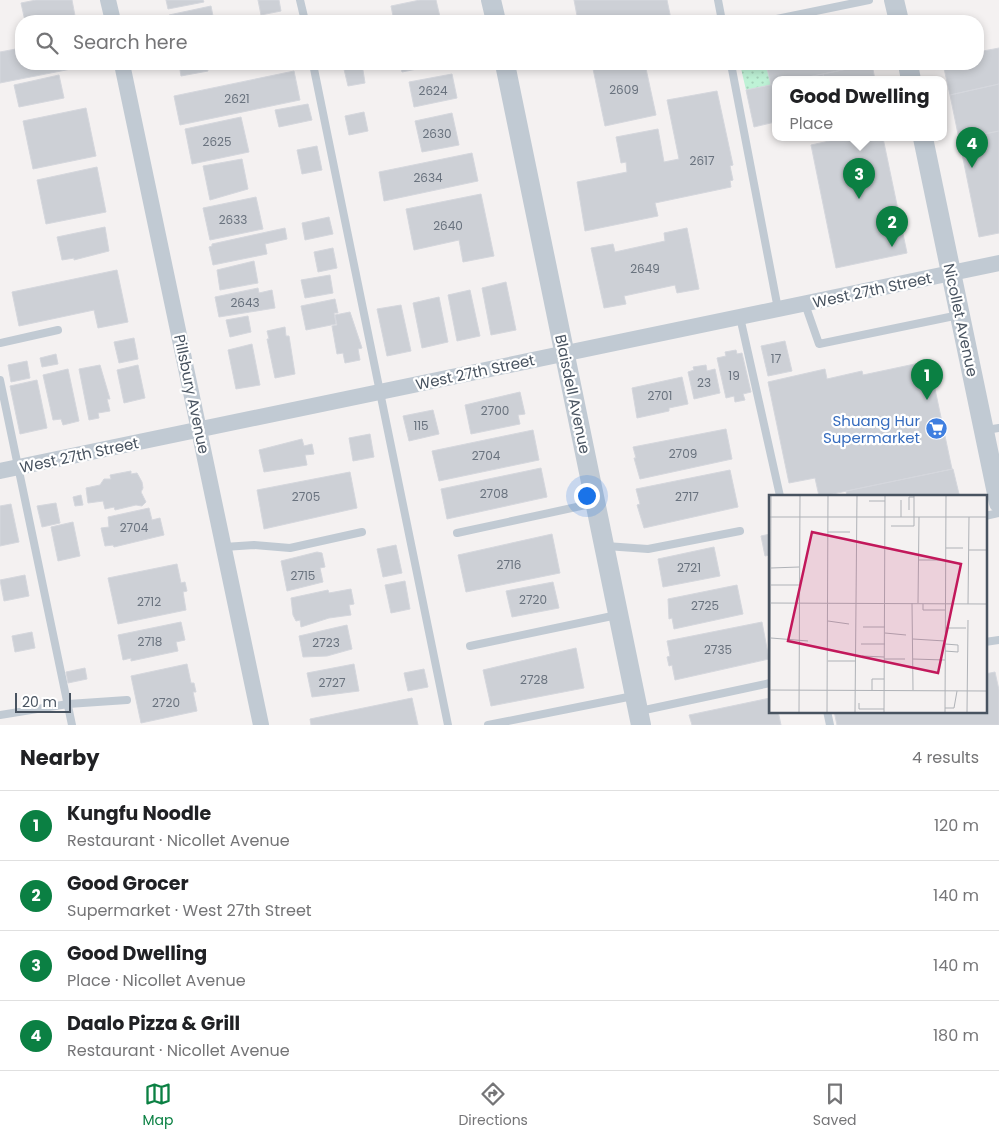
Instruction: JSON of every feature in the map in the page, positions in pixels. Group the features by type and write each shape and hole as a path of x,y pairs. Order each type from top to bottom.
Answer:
{"street":[{"path":"108,0 112,15"},
{"path":"491,0 495,15"},
{"path":"894,0 898,15"},
{"name":"Pillsbury Avenue","path":"123,70 261,725"},
{"name":"Blaisdell Avenue","path":"505,70 638,710"},
{"name":"Nicollet Avenue","path":"924,141 960,315 991,429 999,503"},
{"name":"West 27th Street","path":"0,471 999,263"}],"lane":[{"path":"300,0 303,15"},
{"path":"718,0 721,15"},
{"path":"796,15 869,0"},
{"path":"314,70 448,725"},
{"path":"731,70 778,309"},
{"path":"805,304 820,344 960,315"},
{"path":"740,317 780,495"},
{"path":"0,343 58,330"},
{"path":"0,380 72,725"},
{"path":"457,533 596,503"},
{"path":"986,516 999,513"},
{"path":"604,546 648,549 740,531"},
{"path":"224,547 254,545 290,548 362,532"},
{"path":"470,646 618,615"},
{"path":"986,642 999,640"},
{"path":"488,725 638,710 769,683"},
{"path":"0,715 68,704 127,700"},
{"path":"827,712 830,725"}],"green space":[{"path":"741,70 767,70 771,85 746,90"}],"building":[{"path":"36,0 72,0 75,15 24,15 21,3"},
{"path":"166,0 203,0 204,2 168,9"},
{"path":"258,0 279,0 281,11 261,15"},
{"path":"420,0 436,0 440,15 393,15 391,6"},
{"path":"574,0 667,0 670,15 577,15"},
{"path":"211,6 213,15 169,15"},
{"path":"999,48 999,84 950,95 944,70 984,70 984,51"},
{"path":"15,49 15,70 66,70 0,83 0,52"},
{"path":"180,70 208,71 181,76"},
{"path":"344,70 363,70 365,83 348,86"},
{"path":"593,70 646,70 656,115 605,126"},
{"path":"767,70 842,70 813,76 772,76 771,85"},
{"path":"843,70 873,70 874,76 823,76 823,74"},
{"path":"294,71 300,100 180,125 174,96"},
{"path":"452,74 457,98 414,107 409,82"},
{"path":"59,75 64,98 19,107 14,85"},
{"path":"999,84 999,131 959,139 950,95"},
{"path":"772,85 772,123 754,127 746,90"},
{"path":"717,91 733,165 730,166 733,180 730,181 731,187 655,203 658,216 585,231 577,182 627,172 626,162 621,163 616,137 658,129 664,162 679,159 667,100"},
{"path":"308,104 312,120 279,127 275,110"},
{"path":"86,108 96,156 33,169 23,121"},
{"path":"364,112 368,131 349,135 345,116"},
{"path":"452,113 459,145 422,152 415,121"},
{"path":"241,117 249,152 192,164 185,129"},
{"path":"999,131 999,233 979,237 959,139"},
{"path":"829,141 884,141 907,253 836,268 811,145"},
{"path":"317,146 322,170 302,174 297,150"},
{"path":"472,153 478,181 384,201 379,172"},
{"path":"242,159 248,189 210,200 203,166"},
{"path":"97,167 106,212 46,224 37,180"},
{"path":"481,194 494,256 463,262 459,240 414,250 406,209"},
{"path":"256,197 263,229 210,240 203,208"},
{"path":"329,217 333,234 305,240 302,223"},
{"path":"105,227 109,251 74,260 74,258 62,260 57,237"},
{"path":"285,228 287,239 265,244 267,254 213,265 209,247 212,244"},
{"path":"687,228 699,289 677,293 675,285 624,296 626,304 604,308 591,248 613,244 615,252 665,241 664,233"},
{"path":"333,248 337,268 318,272 314,252"},
{"path":"254,261 258,283 220,290 217,270"},
{"path":"117,270 128,322 98,328 94,310 19,326 12,292"},
{"path":"330,275 333,293 305,298 301,280"},
{"path":"506,282 516,330 491,335 482,288"},
{"path":"258,288 259,293 272,290 275,308 219,317 215,297"},
{"path":"470,290 480,336 457,341 448,295"},
{"path":"439,297 448,342 422,348 413,303"},
{"path":"335,299 338,313 334,313 336,324 306,330 301,306"},
{"path":"401,305 411,351 387,356 377,309"},
{"path":"350,312 362,348 358,349 360,360 345,363 343,353 337,354 332,326 337,325 335,315"},
{"path":"248,316 251,332 230,337 226,320"},
{"path":"285,327 286,336 289,336 295,374 275,378 267,331"},
{"path":"134,338 138,359 119,363 114,342"},
{"path":"785,341 792,371 768,376 761,346"},
{"path":"252,344 260,385 236,389 228,350"},
{"path":"736,350 737,354 742,353 751,392 743,394 745,400 735,402 734,396 726,398 717,358 726,356 725,352"},
{"path":"56,354 58,364 42,367 40,358"},
{"path":"27,361 30,378 11,382 8,365"},
{"path":"929,361 952,469 828,495 819,495 815,478 789,483 768,382 825,369 827,379 862,371 863,375"},
{"path":"100,365 110,399 107,399 110,411 98,413 99,418 89,420 79,369"},
{"path":"138,365 145,398 124,403 117,370"},
{"path":"706,365 707,371 715,369 720,393 694,399 688,372 694,370 693,367"},
{"path":"68,369 79,421 63,425 61,419 53,420 43,375"},
{"path":"682,377 688,404 669,408 669,411 637,418 632,388"},
{"path":"37,380 47,428 20,434 10,386"},
{"path":"520,392 525,414 518,415 520,424 471,434 465,405"},
{"path":"433,410 439,434 409,441 403,416"},
{"path":"726,429 732,459 640,479 633,447"},
{"path":"533,430 539,460 439,481 432,451"},
{"path":"370,434 374,457 353,461 349,438"},
{"path":"302,439 304,446 312,444 314,454 305,455 307,465 264,472 259,450"},
{"path":"541,468 547,497 447,519 441,489"},
{"path":"953,469 959,494 847,495 846,491"},
{"path":"730,470 738,507 644,528 637,505 640,504 636,489"},
{"path":"131,471 131,474 137,473 142,482 143,488 141,492 146,502 142,506 136,505 115,510 114,507 105,509 103,501 88,503 86,488 100,485 104,479 111,479 110,475"},
{"path":"350,472 357,508 264,529 257,490"},
{"path":"81,495 83,505 75,506 73,497"},
{"path":"56,503 60,523 42,527 37,506"},
{"path":"11,504 19,542 0,546 0,506"},
{"path":"149,508 152,520 160,518 164,535 114,547 113,545 105,546 101,528 109,527 108,517"},
{"path":"73,522 80,556 58,561 51,527"},
{"path":"552,534 560,573 466,592 458,555"},
{"path":"769,534 769,555 765,556 761,536"},
{"path":"396,545 402,573 383,577 377,549"},
{"path":"714,547 720,576 663,587 658,559"},
{"path":"317,552 322,553 325,567 320,568 323,582 287,591 281,561"},
{"path":"177,564 181,583 185,582 187,591 183,592 186,610 118,624 108,578"},
{"path":"25,575 29,596 4,601 0,580"},
{"path":"405,581 410,609 391,613 385,585"},
{"path":"553,582 559,608 512,617 506,591"},
{"path":"737,585 743,614 674,629 672,618 669,619 668,599"},
{"path":"351,589 354,604 349,605 351,615 329,618 301,627 300,620 296,621 293,615 291,598 328,590 329,593"},
{"path":"181,622 185,640 176,642 178,651 131,661 131,658 123,660 118,635"},
{"path":"762,622 769,659 675,680 672,665 669,666 667,657 670,656 667,641"},
{"path":"347,625 352,649 327,656 303,657 299,636"},
{"path":"32,632 35,648 15,652 12,636"},
{"path":"576,648 584,688 491,706 483,670"},
{"path":"187,664 191,683 194,683 196,692 193,692 197,711 141,723 131,676"},
{"path":"354,664 359,691 312,697 307,673"},
{"path":"85,668 87,679 68,683 66,672"},
{"path":"424,669 428,687 408,691 404,673"},
{"path":"995,672 999,690 999,725 837,725 834,712 986,712 986,674"},
{"path":"412,698 418,725 311,725 310,719"},
{"path":"769,698 769,712 778,712 781,725 692,725 689,715"}],"place":[{"name":"Daalo Pizza & Grill","path":"972,168"},
{"name":"Good Dwelling","path":"859,199"},
{"name":"Good Grocer","path":"892,247"},
{"name":"Kungfu Noodle","path":"927,400"},
{"name":"Shuang Hur Supermarket","path":"936,429"}]}
